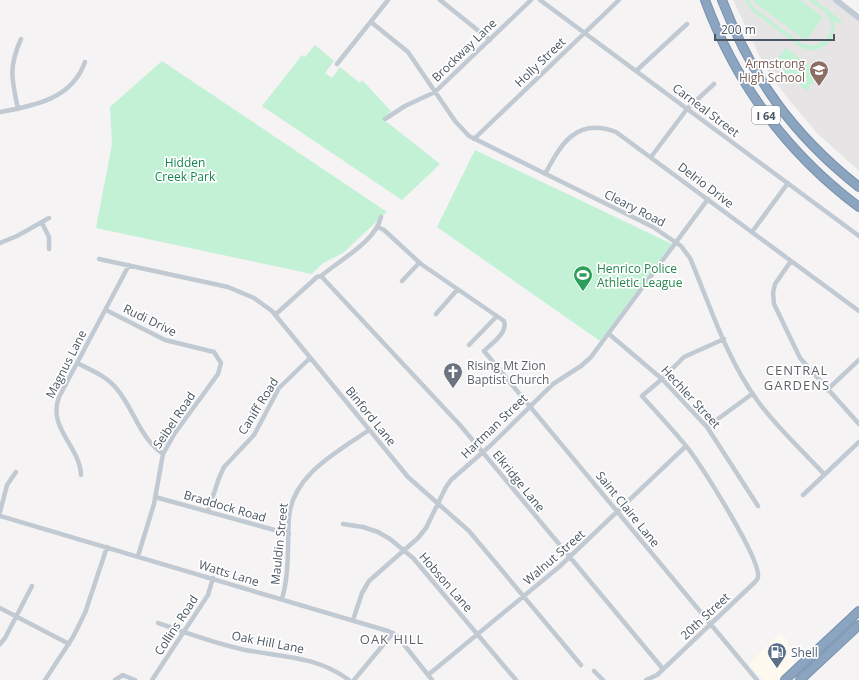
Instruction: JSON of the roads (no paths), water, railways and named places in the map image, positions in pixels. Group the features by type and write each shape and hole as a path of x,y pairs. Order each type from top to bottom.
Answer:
{"highway":[{"name":"I 64","path":"705,0 730,58 765,114 791,147 810,166 859,207"},
{"name":"I 64","path":"722,0 747,58 774,101 818,150 859,187"},
{"path":"785,680 859,611"},
{"path":"800,680 859,625"}],"street":[{"path":"337,64 388,0"},
{"path":"440,0 490,40"},
{"name":"Brockway Lane","path":"385,119 405,106 436,92 531,0"},
{"name":"Carneal Street","path":"540,0 859,236"},
{"name":"Holly Street","path":"474,139 619,0"},
{"path":"836,0 859,18"},
{"name":"Cleary Road","path":"371,22 408,52 458,125 474,139 653,227 676,242 688,253 735,365 752,394 765,411 824,474"},
{"path":"636,71 687,24"},
{"path":"18,109 11,66 21,39"},
{"path":"0,112 47,101 64,91 75,81 85,62"},
{"path":"651,157 687,109 714,84"},
{"name":"Delrio Drive","path":"545,174 563,143 578,132 591,128 604,128 616,132 859,311"},
{"path":"752,232 788,183"},
{"name":"Hartman Street","path":"353,620 362,593 369,581 426,528 448,484 483,453 530,405 561,378 586,362 609,334 708,199"},
{"path":"275,315 316,277 321,276 352,253 378,227 381,216"},
{"path":"0,242 17,236 49,218"},
{"path":"42,223 49,236 48,249"},
{"path":"378,227 384,230 419,263 457,290 498,316 469,345"},
{"name":"Binford Lane","path":"99,259 236,289 254,298 275,315 408,477 473,535 581,665"},
{"path":"791,261 775,284 773,294 774,304 800,358 859,424"},
{"path":"402,281 419,263"},
{"name":"Magnus Lane","path":"81,475 80,465 58,424 56,413 59,397 130,265"},
{"name":"Elkridge Lane","path":"321,276 441,404 663,669"},
{"path":"436,314 457,290"},
{"name":"Rudi Drive","path":"106,310 165,340 181,345 210,350"},
{"name":"Saint Claire Lane","path":"498,316 504,321 504,329 502,334 484,351 757,680"},
{"name":"Hechler Street","path":"609,334 662,379 707,427 758,506"},
{"path":"686,446 642,396 684,357 724,339"},
{"name":"Seibel Road","path":"138,556 155,497 162,454 175,433 218,374 220,361 216,354 210,350"},
{"name":"Caniff Road","path":"208,511 224,467 254,435 280,388 310,358"},
{"path":"827,390 859,360"},
{"path":"77,363 102,376 114,385 125,400 148,441 162,454"},
{"path":"707,427 752,394"},
{"name":"Mauldin Street","path":"282,599 288,573 291,506 296,493 306,478 320,464 369,430"},
{"path":"803,495 859,442"},
{"name":"Walnut Street","path":"428,675 570,558 686,446"},
{"name":"20th Street","path":"646,680 655,677 755,582 758,576 742,535 723,502 686,446"},
{"path":"0,512 7,485 16,472"},
{"name":"Braddock Road","path":"155,497 277,532 289,534"},
{"name":"Watts Lane","path":"0,516 213,578 393,633"},
{"name":"Hobson Lane","path":"343,524 363,527 378,532 404,550 430,575 516,680"},
{"path":"44,680 69,644 89,603 107,547"},
{"name":"Collins Road","path":"152,680 208,595 213,578"},
{"path":"0,644 6,638 32,586"},
{"path":"0,608 69,644"},
{"name":"Oak Hill Lane","path":"158,623 245,650 310,660 349,680"},
{"path":"354,680 393,633 432,680"},
{"path":"594,671 603,680"},
{"path":"115,680 122,675 135,680"}],"place":[{"name":"Armstrong High School","path":"819,87"},
{"name":"Henrico Police Athletic League","path":"583,292"},
{"name":"Rising Mt Zion Baptist Church","path":"453,389"},
{"name":"Shell","path":"777,669"}],"district":[{"name":"CENTRAL GARDENS","path":"797,378"},
{"name":"OAK HILL","path":"392,639"}],"park label":[{"name":"Hidden Creek Park","path":"185,169"}]}
